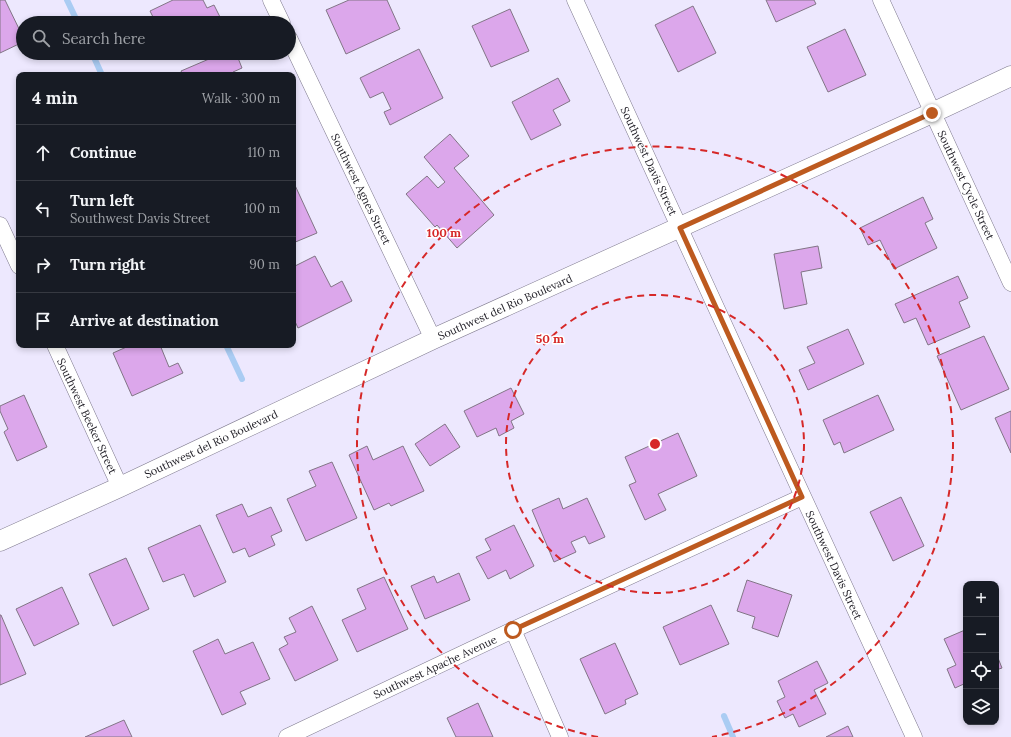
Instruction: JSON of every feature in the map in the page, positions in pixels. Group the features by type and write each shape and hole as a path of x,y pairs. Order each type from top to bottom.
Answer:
{"street":[{"path":"271,0 279,16"},
{"name":"Southwest Davis Street","path":"575,0 802,497 914,737"},
{"name":"Southwest Cycle Street","path":"881,0 1011,283"},
{"name":"Southwest Agnes Street","path":"296,53 433,339"},
{"name":"Southwest del Rio Boulevard","path":"0,541 120,487 433,339 680,228 1011,76"},
{"path":"0,225 16,260"},
{"name":"Southwest Beeker Street","path":"56,348 120,487"},
{"name":"Southwest Apache Avenue","path":"287,737 513,630 802,497"},
{"path":"513,630 560,737"}],"building":[{"path":"0,0 5,0 16,23 16,45 0,53"},
{"path":"173,0 203,0 207,8 214,5 220,16 152,16 150,11"},
{"path":"349,0 387,0 400,29 346,54 326,10"},
{"path":"766,0 814,0 816,4 776,22"},
{"path":"693,6 716,53 678,72 655,25"},
{"path":"510,9 529,51 491,67 472,26"},
{"path":"845,29 866,75 828,92 807,47"},
{"path":"419,49 443,98 390,125 384,112 391,109 383,92 370,98 360,78"},
{"path":"207,60 239,60 242,68 233,72 181,71"},
{"path":"558,78 570,101 553,110 561,125 531,140 512,102"},
{"path":"450,134 469,156 454,168 494,215 457,248 437,225 435,227 406,194 427,176 438,188 445,182 424,157"},
{"path":"296,188 317,233 296,242"},
{"path":"923,197 933,219 925,223 937,248 894,269 880,240 868,245 860,228"},
{"path":"818,246 822,268 801,272 807,304 784,309 774,254"},
{"path":"315,256 331,287 342,281 352,301 298,328 296,324 296,266"},
{"path":"958,276 968,298 959,302 970,327 928,345 916,318 904,323 895,304"},
{"path":"848,329 864,364 808,390 799,370 815,363 807,347"},
{"path":"984,336 1009,389 961,410 937,356"},
{"path":"124,348 161,348 169,367 178,363 183,373 132,396 113,353"},
{"path":"511,388 524,414 511,421 514,428 499,436 496,428 477,437 464,411"},
{"path":"24,395 47,447 17,461 4,432 8,429 0,411 0,406"},
{"path":"878,395 894,430 844,453 840,442 834,445 823,420"},
{"path":"1011,411 1011,453 995,418"},
{"path":"445,424 460,447 430,466 415,444"},
{"path":"678,433 697,476 658,494 666,510 645,520 629,485 636,482 625,457"},
{"path":"367,446 373,460 403,446 424,491 391,506 389,503 374,510 349,455"},
{"path":"332,462 357,518 306,541 287,499 316,486 309,471"},
{"path":"901,497 924,546 893,561 870,512"},
{"path":"559,498 563,509 587,498 605,537 589,544 585,536 571,542 576,552 554,562 532,510"},
{"path":"242,504 248,517 271,507 282,531 271,536 275,545 249,557 245,548 233,553 216,515"},
{"path":"200,525 226,582 194,597 184,574 163,582 148,548"},
{"path":"514,525 534,566 510,579 506,570 488,579 476,557 491,550 485,539"},
{"path":"126,558 149,609 113,626 89,574"},
{"path":"459,573 470,600 425,619 411,586 434,576 437,583"},
{"path":"384,577 408,629 357,652 342,620 366,609 357,589"},
{"path":"747,580 792,595 778,637 752,628 755,617 737,611"},
{"path":"62,587 79,624 34,646 16,609"},
{"path":"711,605 729,644 680,665 663,627"},
{"path":"312,606 338,660 295,681 279,649 288,644 284,637 296,632 289,618"},
{"path":"0,615 26,674 0,685"},
{"path":"963,631 963,684 955,688 947,669 956,665 944,639"},
{"path":"218,639 225,654 253,642 270,679 240,692 246,704 222,715 193,651"},
{"path":"615,643 638,694 625,700 626,704 605,714 580,659"},
{"path":"999,660 1002,668 999,669"},
{"path":"817,661 828,683 814,690 826,714 799,727 793,714 785,718 777,701 785,697 778,681"},
{"path":"478,703 493,737 456,737 447,718"},
{"path":"124,720 132,737 85,737"},
{"path":"848,726 853,737 826,737"}],"waterway":[{"path":"67,0 75,16"},
{"path":"95,60 101,72"},
{"path":"227,348 242,379"},
{"path":"724,716 733,737"}],"route":[{"path":"513,630 802,497 680,228 932,113"}]}
